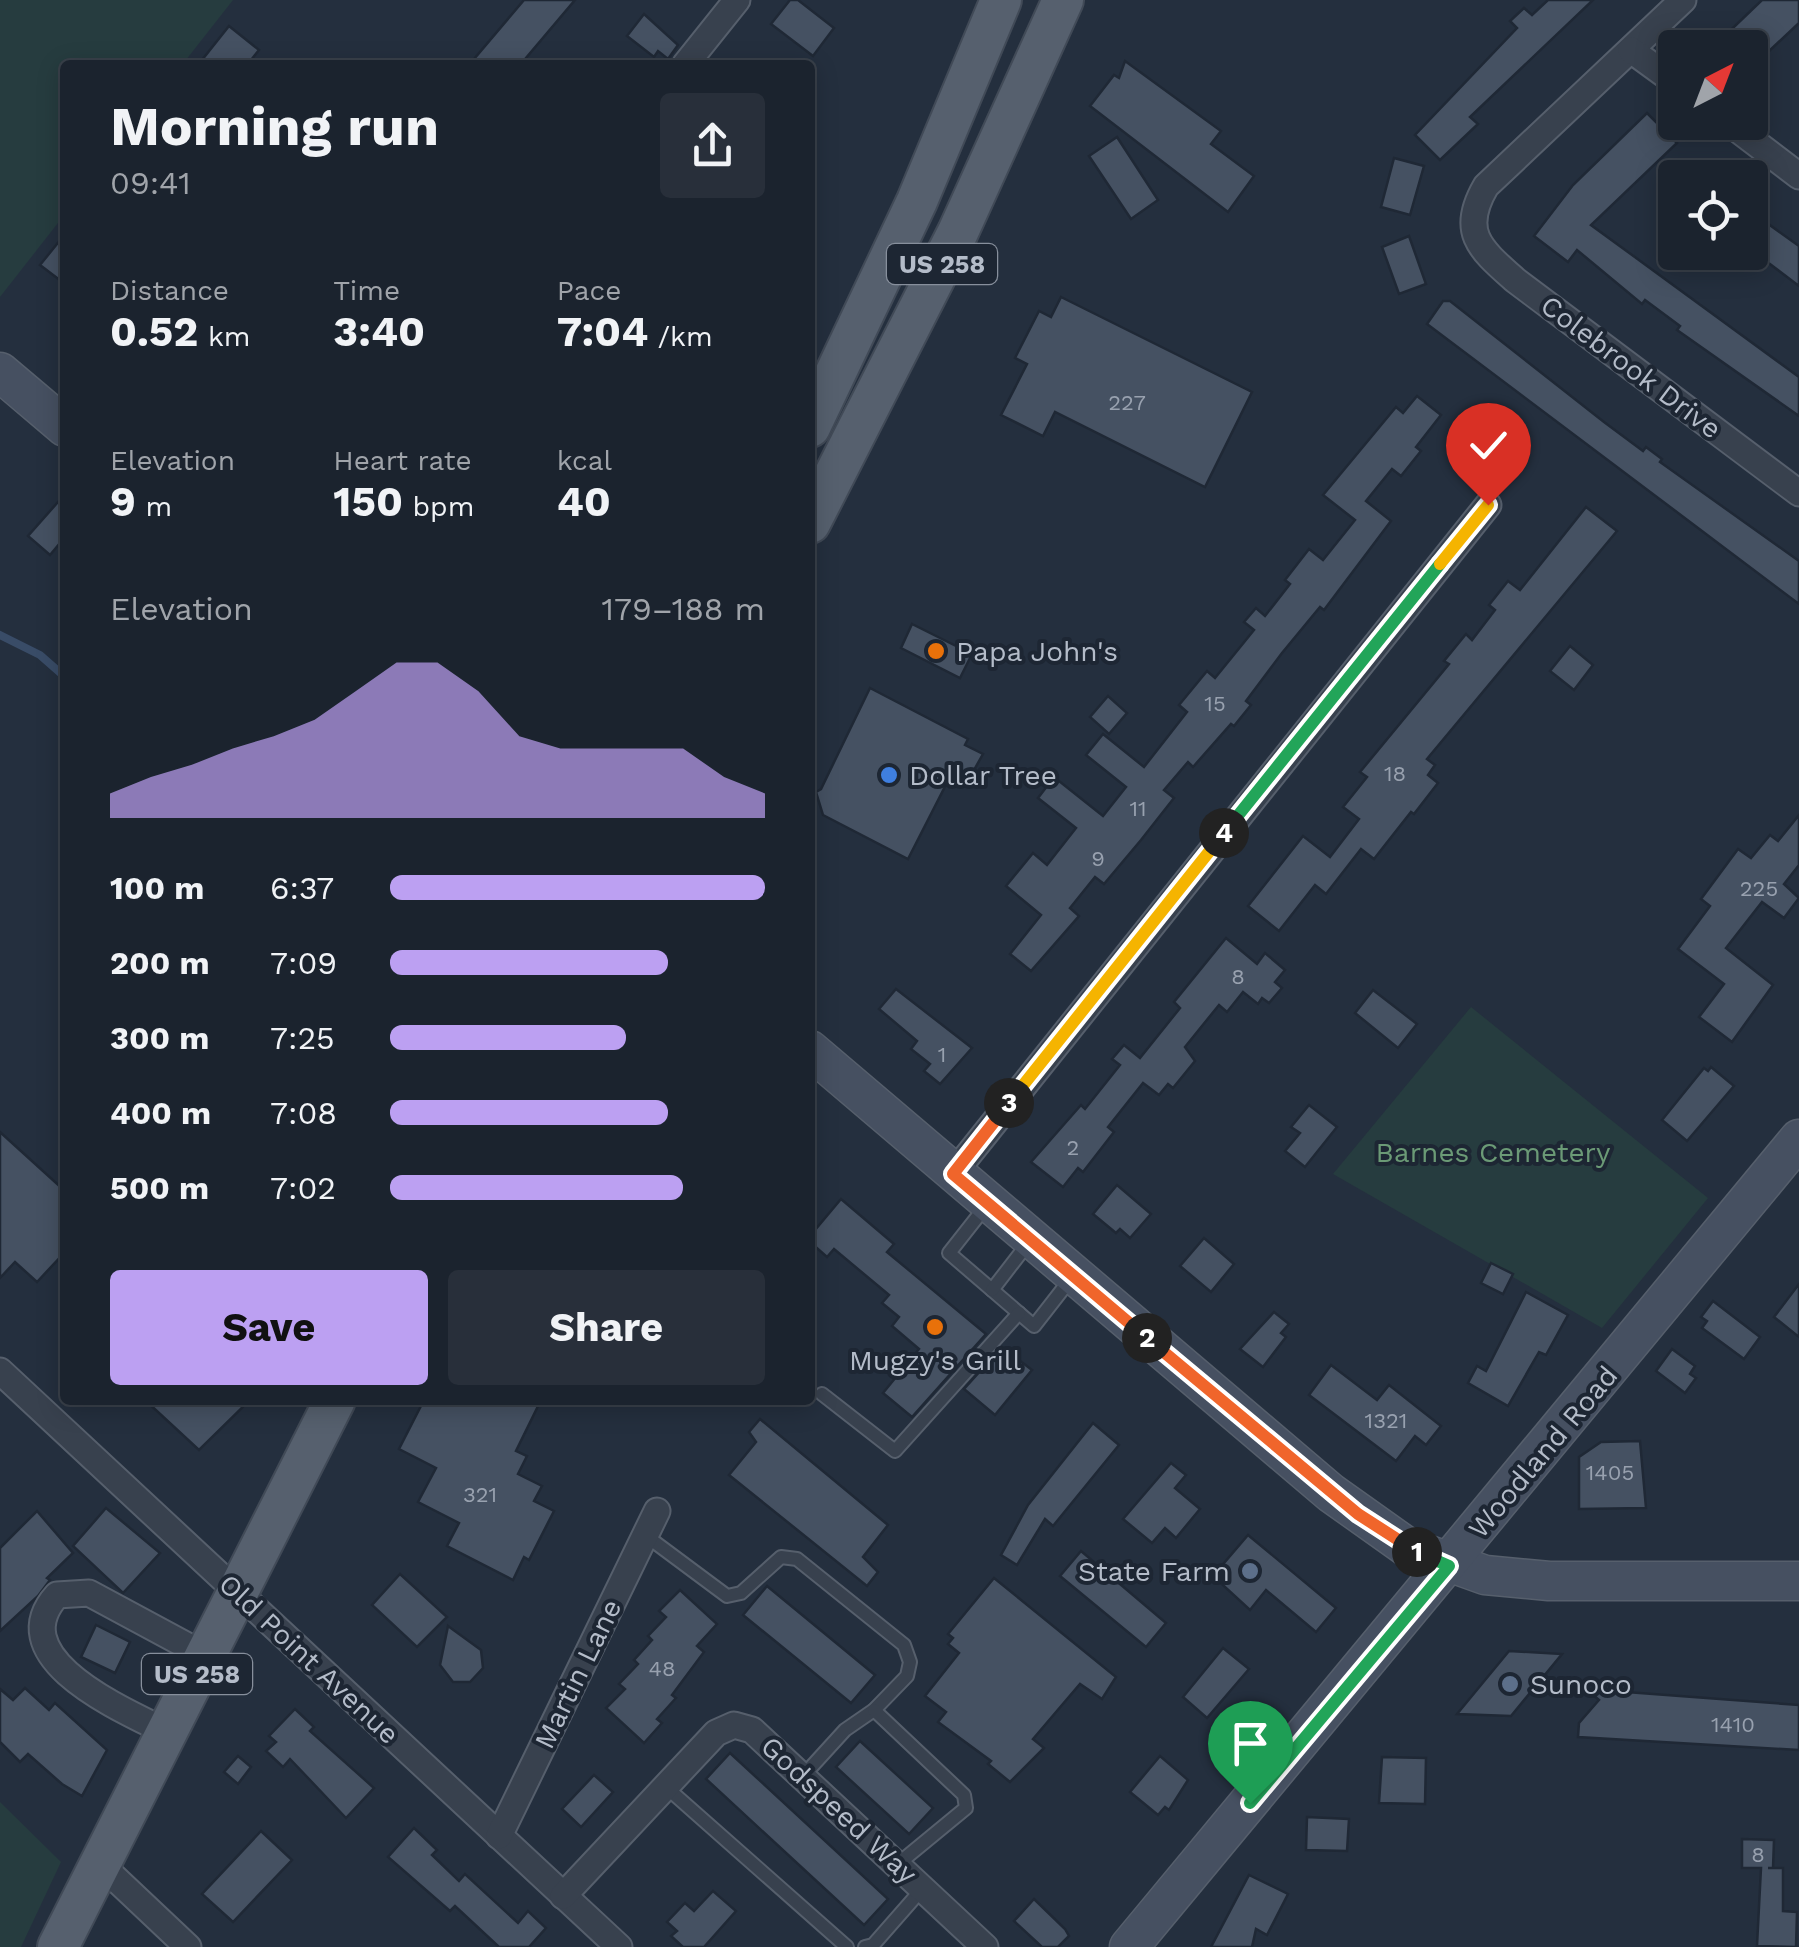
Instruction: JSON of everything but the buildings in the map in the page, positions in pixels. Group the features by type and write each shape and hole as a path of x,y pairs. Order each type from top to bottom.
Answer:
{"main road":[{"name":"US 258","path":"815,416 917,201 1001,0"},
{"name":"US 258","path":"815,513 965,218 1062,0"},
{"path":"0,372 60,423"},
{"path":"815,1054 987,1204 1358,1514 1407,1547 1449,1566 1507,1579 1799,1581"},
{"name":"Woodland Road","path":"1129,1947 1449,1566 1799,1138"},
{"name":"US 258","path":"58,1947 108,1872 245,1599 332,1405"},
{"name":"US 258","path":"82,1947 108,1872 167,1732 206,1656 245,1599 355,1405"}],"street":[{"path":"688,60 737,0"},
{"path":"1658,70 1631,50 1683,0"},
{"name":"Colebrook Drive","path":"1631,50 1486,186 1472,216 1472,230 1480,246 1515,280 1799,494"},
{"path":"1752,140 1799,176"},
{"path":"953,1174 1488,505"},
{"name":"Old Point Avenue","path":"0,1370 620,1947"},
{"name":"Martin Lane","path":"499,1836 657,1511"},
{"path":"167,1732 61,1679 41,1663 32,1637 34,1622 58,1595 89,1593 206,1656"},
{"name":"Godspeed Way","path":"563,1896 716,1733 734,1725 752,1730 804,1775 985,1947"},
{"path":"108,1872 188,1947"}],"lane":[{"path":"987,1204 949,1253 1034,1326 1073,1276"},
{"path":"992,1290 1030,1240"},
{"path":"822,1394 895,1451 1020,1314"},
{"path":"645,1534 727,1596 741,1594 781,1557 797,1559 904,1645 910,1662 907,1676 874,1710 845,1730 804,1775"},
{"path":"874,1710 964,1794 966,1808 898,1864"},
{"path":"666,1787 848,1947"},
{"path":"865,1947 873,1945 924,1888"}],"green space":[{"path":"0,0 233,0 186,60 60,60 60,220 0,297"},
{"name":"Barnes Cemetery","path":"1471,1007 1708,1198 1602,1328 1333,1174"},
{"path":"0,1802 61,1862 21,1947 0,1947"}],"waterway":[{"path":"0,635 40,655 60,673"}],"place":[{"name":"Papa John's","path":"936,651"},
{"name":"Dollar Tree","path":"889,775"},
{"name":"Mugzy's Grill","path":"935,1327"},
{"name":"State Farm","path":"1250,1571"},
{"name":"Sunoco","path":"1510,1684"}],"route":[{"path":"1250,1803 1449,1566 1407,1547 1358,1514 953,1174 1488,505"}]}
